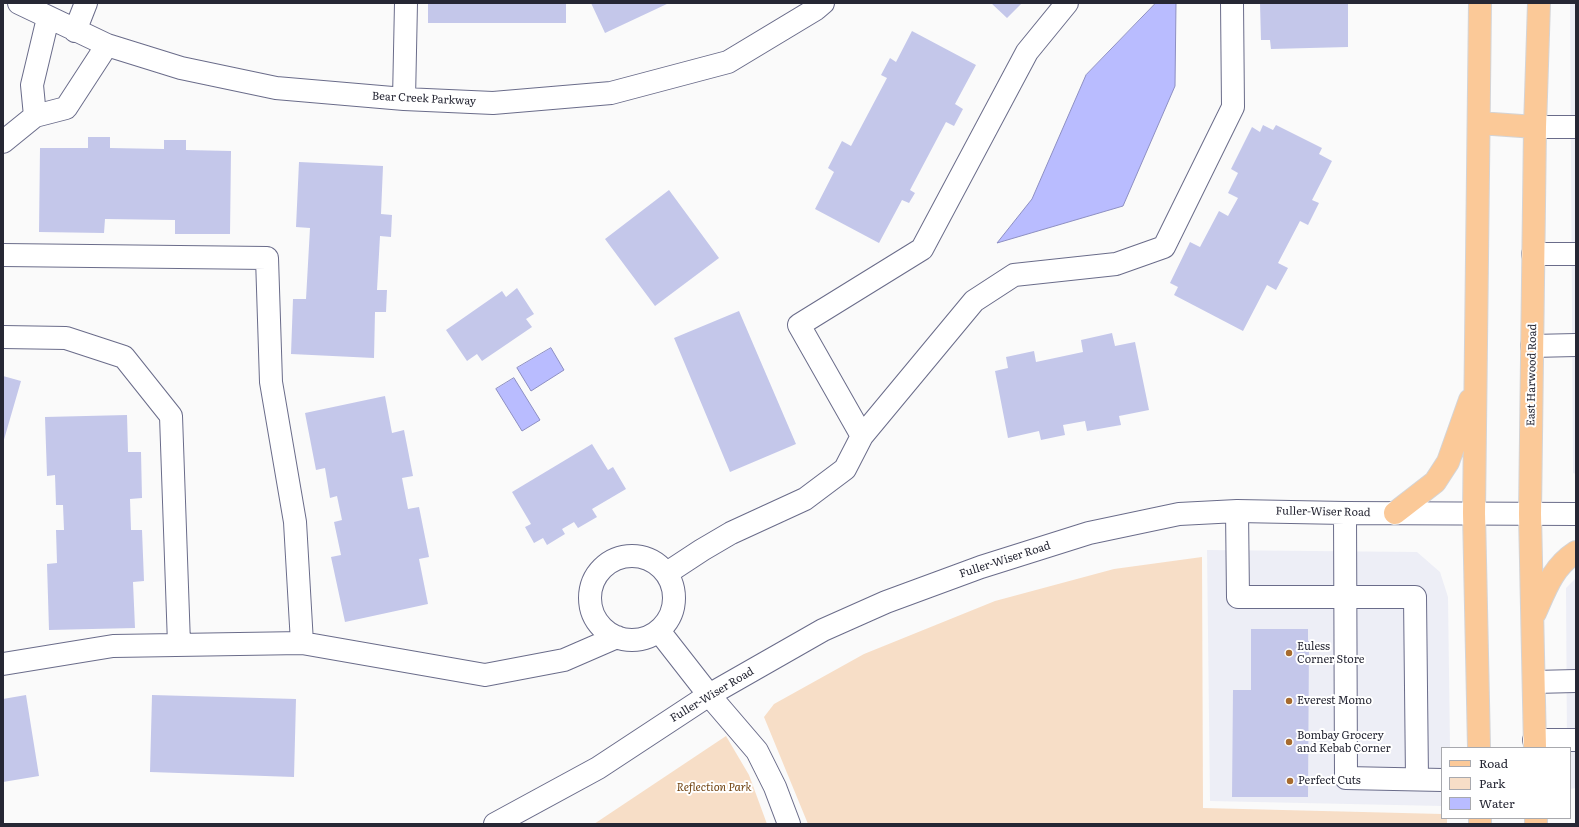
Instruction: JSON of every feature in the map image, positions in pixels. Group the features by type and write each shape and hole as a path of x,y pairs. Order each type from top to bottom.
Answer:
{"main road":[{"path":"1479,747 1474,513 1480,3"},
{"name":"East Harwood Road","path":"1534,744 1530,514 1535,127 1539,3"},
{"path":"1479,123 1535,127"},
{"path":"1395,513 1435,482 1448,462 1476,383"},
{"path":"1532,619 1548,581 1565,560 1576,552"}],"street":[{"name":"Bear Creek Parkway","path":"19,3 107,45 181,68 276,88 404,99 493,103 611,93 728,62 816,9 823,3"},
{"path":"75,31 86,3"},
{"path":"404,99 406,3"},
{"path":"862,436 799,325 922,249 1027,52 1067,3"},
{"path":"667,573 735,530 805,498 844,469 862,436 974,301 1014,276 1116,264 1164,247 1233,107 1232,3"},
{"path":"35,116 32,85 48,18"},
{"path":"3,142 35,116 66,108 107,45"},
{"path":"1535,127 1576,127"},
{"path":"1533,254 1576,254"},
{"path":"3,255 267,258 271,382 295,522 302,643"},
{"path":"3,337 66,338 124,357 171,416 179,644"},
{"path":"1532,346 1576,345"},
{"path":"1237,511 1238,597 1415,597 1417,780"},
{"name":"Fuller-Wiser Road","path":"495,824 598,768 709,695 823,630 886,602 980,567 1089,533 1179,514 1237,511 1576,514"},
{"path":"1345,513 1346,778 1441,780"},
{"path":"630,555 644,557 657,563 667,573 672,585 674,597 672,610 667,622 659,631 649,637 638,640 628,640 617,638 604,630 595,619 590,606 590,591 594,578 603,566 615,558 630,555"},
{"path":"659,631 709,695 757,751 775,787 789,824"},
{"path":"3,664 113,646 302,643 486,675 564,660 617,638"},
{"path":"1534,682 1576,681"},
{"path":"1534,744 1576,740"}],"shaded area":[{"path":"1570,3 1576,3 1576,474 1573,473"},
{"path":"1207,550 1417,552 1440,572 1448,597 1450,747 1441,747 1441,806 1210,801"},
{"path":"1576,578 1576,788 1571,789 1571,747 1567,747 1566,588"}],"green space":[{"path":"1202,557 1203,808 1441,814 1441,819 1447,819 1447,824 808,824 764,717 774,704 864,654 995,601 1114,569"},
{"name":"Reflection Park","path":"726,736 749,775 767,824 594,824"}],"water":[{"path":"1156,3 1176,3 1175,86 1123,206 997,243 1032,199 1086,75"},
{"path":"551,348 564,370 531,391 517,368"},
{"path":"514,378 540,420 522,431 496,389"}],"building":[{"path":"428,3 566,3 566,23 428,23"},
{"path":"591,3 669,3 605,33"},
{"path":"991,3 1022,3 1007,18"},
{"path":"1260,3 1348,3 1348,47 1271,49 1270,40 1261,40"},
{"path":"912,31 976,65 955,104 963,109 954,126 946,122 910,190 915,193 909,203 902,200 879,243 815,209 834,172 828,168 842,141 851,146 887,78 881,75 890,58 896,62"},
{"path":"1263,125 1273,130 1276,125 1322,148 1319,154 1332,161 1312,200 1319,203 1308,225 1300,221 1278,263 1288,268 1276,290 1267,285 1243,331 1174,295 1178,287 1170,283 1190,242 1200,247 1219,211 1228,216 1238,198 1228,193 1238,173 1231,169 1252,127 1260,132"},
{"path":"88,137 110,137 110,148 164,149 164,140 186,140 186,150 231,151 230,234 175,234 175,220 105,219 104,233 39,232 40,148 88,148"},
{"path":"299,162 383,166 381,214 392,215 391,237 380,236 377,290 387,290 386,312 375,312 374,358 291,354 293,299 306,299 310,228 296,227"},
{"path":"669,190 719,258 655,306 605,239"},
{"path":"517,288 534,314 526,319 532,327 482,361 477,354 467,361 446,330 502,291 506,297"},
{"path":"739,311 796,444 730,472 674,338"},
{"path":"1112,333 1115,346 1135,342 1149,410 1119,416 1121,425 1087,431 1085,421 1063,425 1065,435 1041,440 1039,431 1008,438 995,371 1008,368 1006,357 1034,351 1036,362 1083,352 1081,340"},
{"path":"3,376 21,381 3,443"},
{"path":"385,396 392,433 404,430 413,476 402,478 408,509 419,507 429,557 419,559 428,604 345,622 331,557 341,555 334,522 342,520 337,496 330,498 325,468 316,470 305,413"},
{"path":"127,415 128,452 141,452 142,498 130,499 131,530 142,530 144,581 133,582 135,628 49,630 47,564 57,563 56,530 64,530 63,505 56,505 55,475 47,476 45,417"},
{"path":"592,444 608,470 613,467 626,489 592,509 597,517 578,528 574,522 562,529 565,534 547,545 543,538 534,543 525,527 531,524 512,492"},
{"path":"1251,629 1308,629 1308,797 1232,797 1233,690 1251,690"},
{"path":"26,695 39,776 3,782 3,699"},
{"path":"152,695 296,699 294,777 150,772"}],"place":[{"name":"Euless Corner Store","path":"1289,653"},
{"name":"Everest Momo","path":"1289,701"},
{"name":"Bombay Grocery and Kebab Corner","path":"1289,742"},
{"name":"Perfect Cuts","path":"1290,781"}]}
